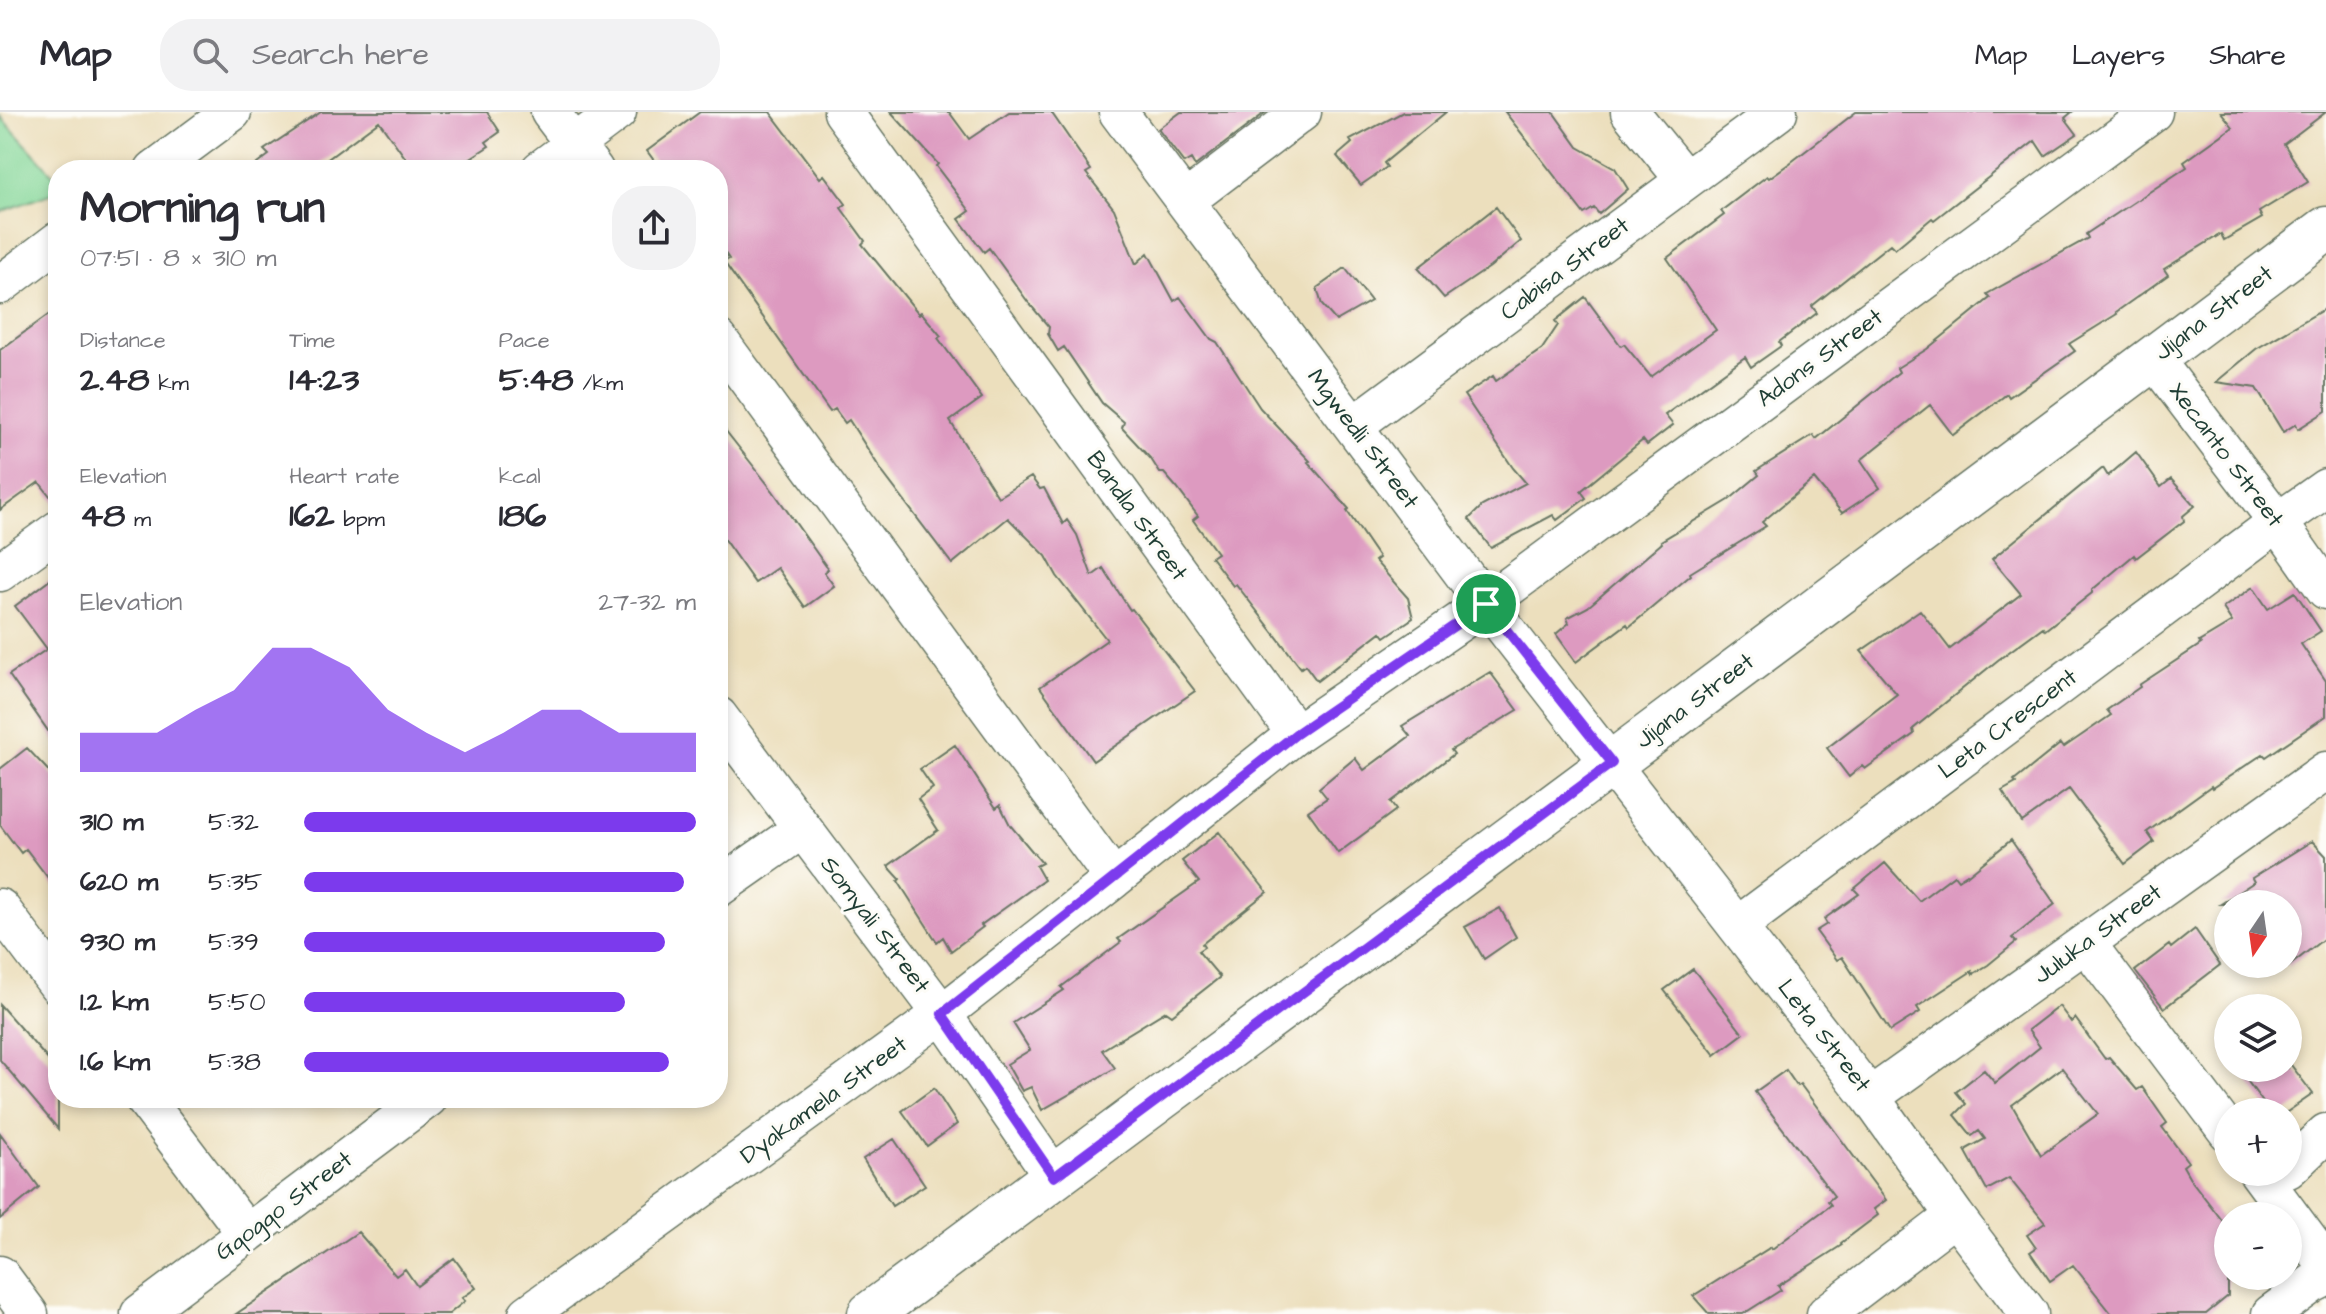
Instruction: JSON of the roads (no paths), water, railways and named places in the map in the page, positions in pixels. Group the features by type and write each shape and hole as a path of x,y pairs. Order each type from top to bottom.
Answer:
{"street":[{"path":"167,160 232,112"},
{"path":"550,112 585,157 617,112"},
{"name":"Bandla Street","path":"843,112 1296,734"},
{"name":"Mgwedli Street","path":"1118,112 1486,604 1612,763"},
{"path":"1185,201 1302,112"},
{"path":"1630,112 1685,180"},
{"name":"Cabisa Street","path":"1353,426 1778,112"},
{"name":"Adons Street","path":"1486,604 2153,112"},
{"name":"Jijana Street","path":"870,1314 2326,229"},
{"path":"0,285 48,249"},
{"path":"728,353 1114,879"},
{"name":"Xecanto Street","path":"2154,359 2326,590"},
{"path":"2278,522 2326,488"},
{"name":"Leta Crescent","path":"1739,925 2278,522"},
{"path":"0,572 48,537"},
{"path":"1296,734 1486,604"},
{"name":"Somyali Street","path":"728,729 942,1014 1054,1177"},
{"name":"Dyakamela Street","path":"528,1314 942,1014 1296,734"},
{"name":"Leta Street","path":"1612,763 1870,1097 2029,1314"},
{"name":"Juluka Street","path":"1870,1097 2326,771"},
{"path":"728,881 802,829"},
{"path":"0,908 48,972"},
{"path":"2086,943 2214,1113"},
{"path":"152,1108 247,1234"},
{"name":"Gqogqo Street","path":"140,1314 415,1108"},
{"path":"2302,1153 2326,1133"},
{"path":"2281,1186 2326,1264"},
{"path":"1826,1314 1955,1216"},
{"path":"0,1275 29,1314"},
{"path":"2271,1314 2326,1277"}]}
